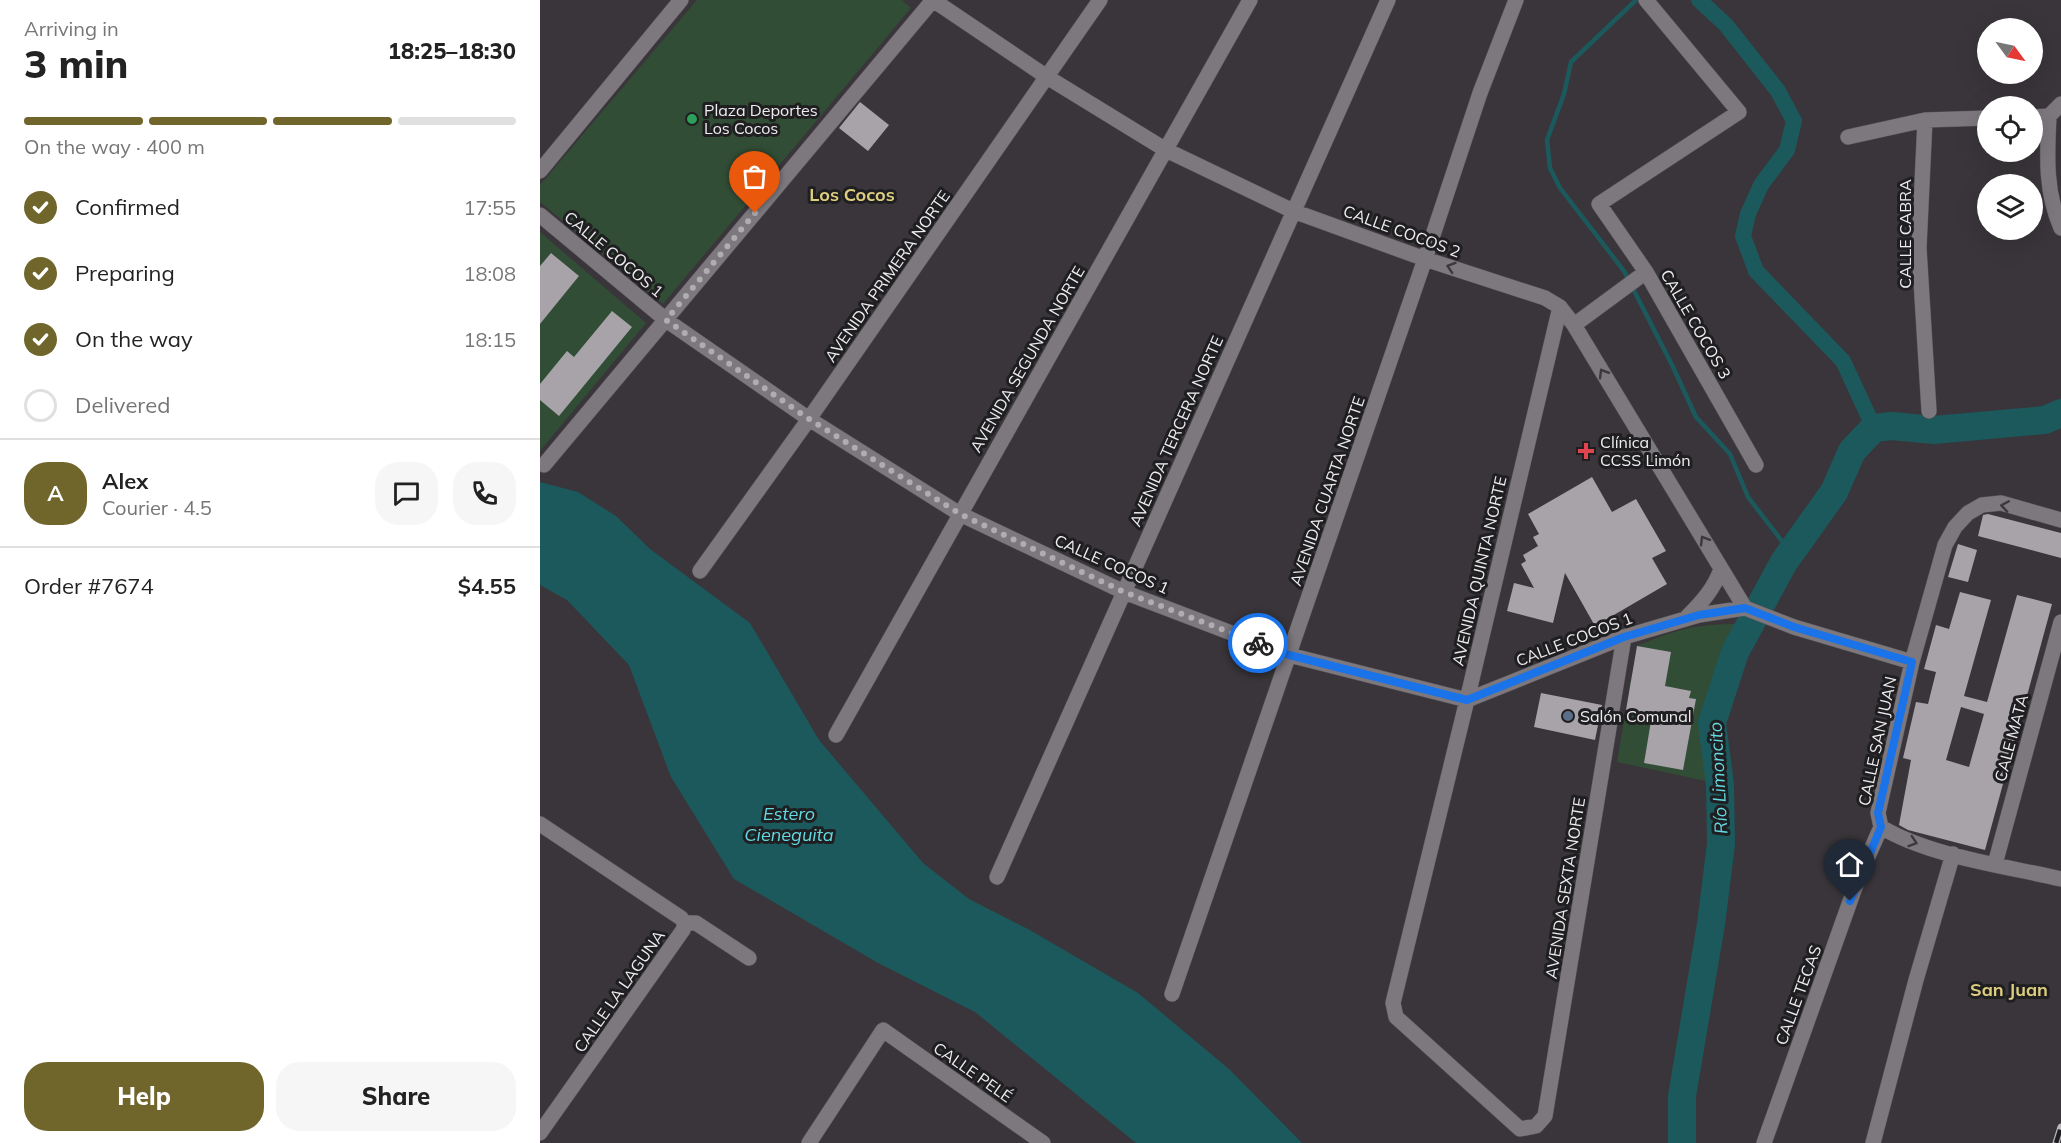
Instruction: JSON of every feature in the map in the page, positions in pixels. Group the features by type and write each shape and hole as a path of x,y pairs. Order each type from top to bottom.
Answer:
{"street":[{"path":"540,171 681,0"},
{"path":"544,465 933,0"},
{"name":"CALLE COCOS 2","path":"933,0 1047,77 1166,150 1293,211 1425,259 1545,298 1560,307 1574,325 1745,608"},
{"name":"AVENIDA PRIMERA NORTE","path":"700,571 809,419 1100,0"},
{"name":"AVENIDA SEGUNDA NORTE","path":"836,735 1250,0"},
{"name":"AVENIDA TERCERA NORTE","path":"997,877 1388,0"},
{"name":"AVENIDA CUARTA NORTE","path":"1172,994 1480,93 1516,0"},
{"name":"CALLE COCOS 3","path":"1646,0 1739,112 1599,204 1646,272 1756,465"},
{"path":"2043,116 2049,116 2061,104"},
{"path":"2049,116 2046,168 2050,196 2061,228"},
{"path":"1848,137 1925,120 1977,118"},
{"name":"CALLE CABRA","path":"1925,120 1919,248 1929,411"},
{"name":"CALLE COCOS 1","path":"540,215 666,320 809,419 960,514 1124,592 1289,655 1467,700 1624,637 1684,619 1745,608"},
{"path":"1574,325 1646,272"},
{"name":"AVENIDA QUINTA NORTE","path":"1396,1017 1393,1003 1560,307"},
{"name":"CALLE SAN JUAN","path":"2061,520 2001,504 1982,505 1968,513 1955,527 1945,545 1912,662 1878,813 1881,827 1897,837 1953,854 2061,879"},
{"path":"1684,619 1705,599 1717,582 1721,569"},
{"path":"1745,608 1794,627 1912,662"},
{"name":"CALE MATA","path":"1995,864 2061,622"},
{"name":"AVENIDA SEXTA NORTE","path":"1396,1017 1520,1129 1536,1126 1545,1116 1624,637"},
{"name":"CALLE LA LAGUNA","path":"540,824 681,918 685,923 683,930 645,986 540,1133"},
{"name":"CALLE TECAS","path":"1764,1143 1858,879 1881,827"},
{"path":"1873,1143 1953,854"},
{"path":"685,923 696,922 749,958"},
{"name":"CALLE PELÉ","path":"809,1143 883,1030 1043,1143"}],"green space":[{"name":"Plaza Deportes Los Cocos","path":"697,0 902,0 911,8 663,304 540,202 540,185"},
{"path":"540,232 646,323 540,451 540,324 579,276 551,253 540,266"},
{"path":"1737,624 1703,725 1706,781 1617,762 1626,710 1648,714 1651,701 1629,696 1630,681 1658,686 1644,763 1689,698 1690,691 1678,688 1663,695 1671,652 1637,646 1686,629"}],"water":[{"name":"Estero Cieneguita","path":"540,482 578,492 616,516 650,549 750,623 819,740 923,863 969,899 1028,929 1138,993 1229,1069 1302,1143 1136,1143 975,1012 878,963 734,879 671,777 629,665 567,600 540,585"}],"building":[{"path":"860,102 889,125 868,151 839,128"},
{"path":"551,253 579,276 540,324 540,266"},
{"path":"612,311 632,327 559,416 540,400 540,384 567,351 574,357"},
{"path":"1592,477 1612,512 1636,499 1666,551 1652,558 1667,584 1595,626 1565,573 1553,623 1507,611 1514,583 1534,588 1521,564 1526,561 1523,555 1538,546 1533,537 1539,534 1528,514"},
{"path":"1988,514 2061,533 2061,558 1978,536 1983,515"},
{"path":"1958,544 1977,550 1968,582 1948,577"},
{"path":"1960,592 1991,600 1964,696 1987,702 2017,595 2052,604 1985,850 1908,830 1899,825 1911,760 1903,758 1916,702 1928,704 1936,672 1924,669 1936,625 1949,629","holes":["1961,707 1984,714 1969,767 1946,760"]},
{"path":"1637,646 1671,652 1665,686 1691,691 1689,698 1696,699 1683,770 1644,763 1652,715 1626,710"},
{"name":"Salón Comunal","path":"1541,693 1602,705 1595,740 1534,727"}],"waterway":[{"path":"1636,0 1571,62 1564,94 1547,140 1550,168 1560,188 1624,271 1696,417 1730,454 1748,497 1791,553"},
{"path":"1699,0 1726,25 1778,91 1794,121 1787,150 1761,185 1748,214 1743,236 1756,271 1843,361 1874,428"},
{"name":"Río Limoncito","path":"1682,1143 1682,1096 1711,924 1721,844 1720,785 1712,723 1735,652 1784,562 1834,492 1852,451 1874,428 1892,426 1934,430 2045,420 2061,413"}],"railway":[{"path":"2056,1143 2061,1127"}],"way so far":[{"path":"755,213 666,320 809,419 960,514 1124,592 1258,643"}],"place":[{"name":"Plaza Deportes Los Cocos","path":"692,119"},
{"name":"Clínica CCSS Limón","path":"1586,451"},
{"name":"Salón Comunal","path":"1568,716"}],"district":[{"name":"Los Cocos","path":"852,194"},
{"name":"San Juan","path":"2009,989"}],"route":[{"path":"1258,643 1289,655 1467,700 1624,637 1699,615 1745,608 1794,627 1912,662 1878,813 1881,827 1850,901"}]}
